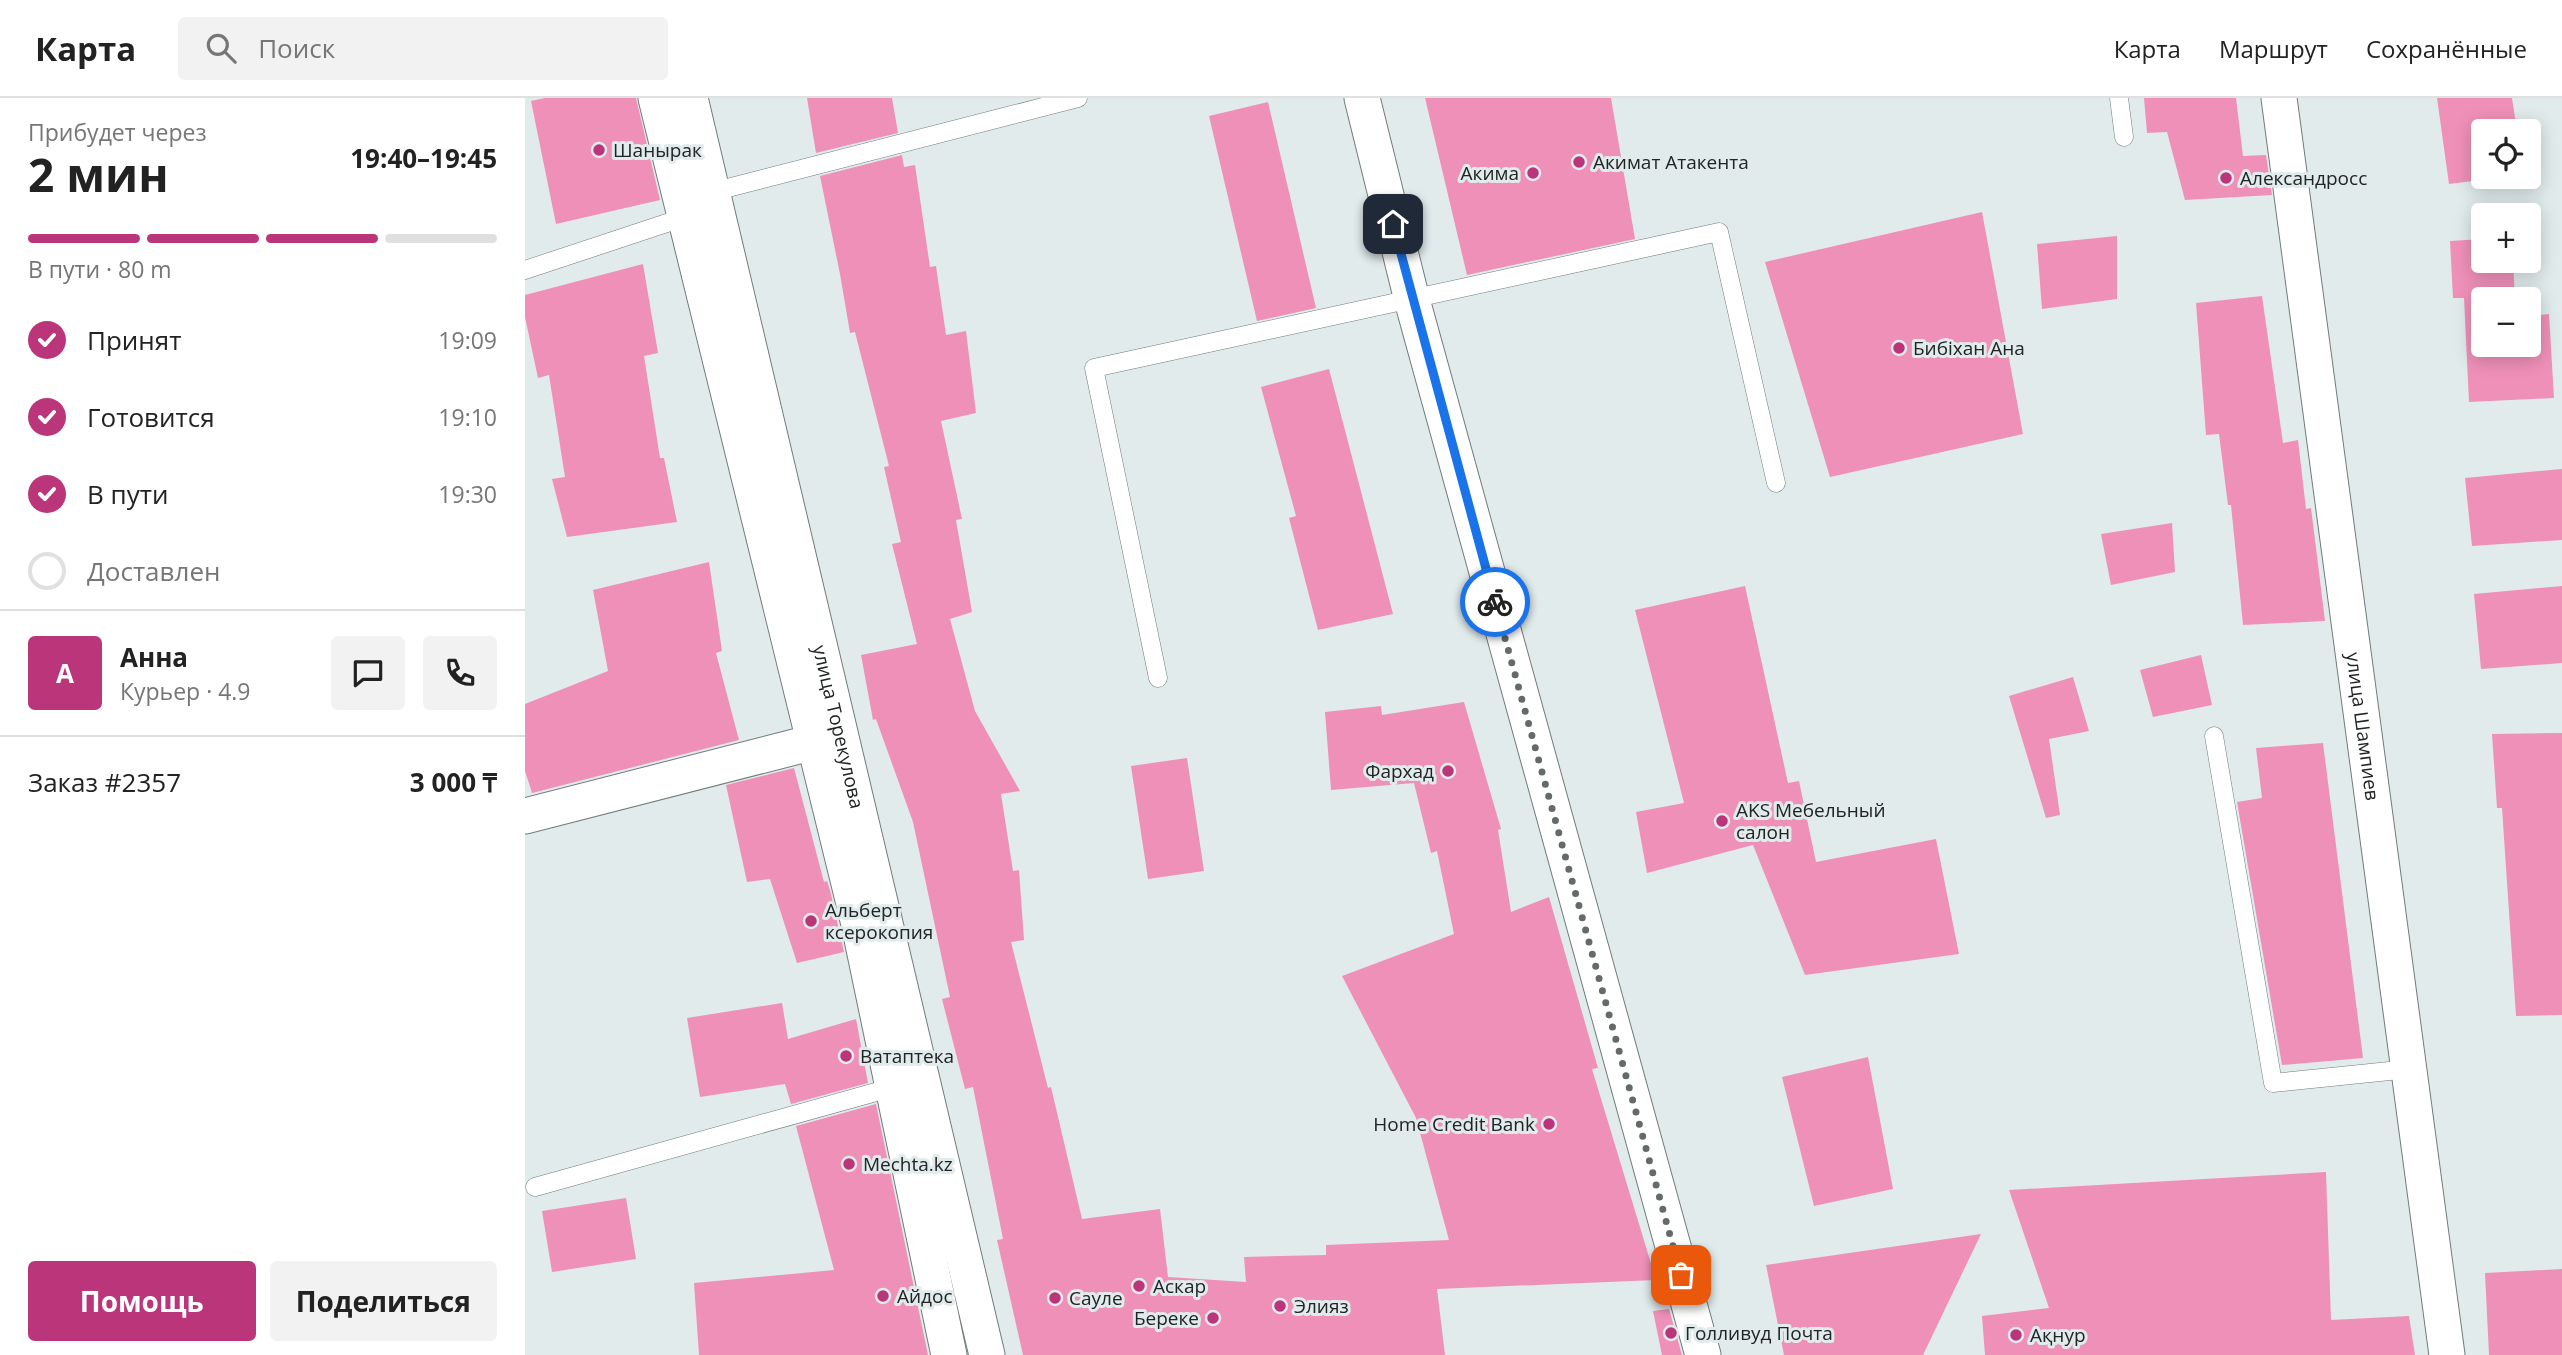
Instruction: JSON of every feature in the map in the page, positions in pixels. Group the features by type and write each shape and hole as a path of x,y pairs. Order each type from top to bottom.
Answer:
{"street":[{"name":"улица Торекулова","path":"656,98 858,920 949,1355"},
{"name":"улица Торекулова","path":"690,98 988,1355"},
{"path":"1362,98 1412,300 1703,1355"},
{"name":"улица Шампиев","path":"2279,98 2447,1355"},
{"path":"525,816 814,742"}],"lane":[{"path":"712,192 1030,104 1079,98"},
{"path":"2119,98 2124,137"},
{"path":"525,270 685,217"},
{"path":"1158,678 1094,368 1719,232 1776,483"},
{"path":"2214,736 2273,1083 2409,1069"},
{"path":"535,1187 894,1087"}],"building":[{"name":"Шанырак","path":"545,98 636,98 660,200 556,224 531,101"},
{"path":"807,98 892,98 898,133 816,153"},
{"name":"Акима","path":"1425,98 1611,98 1635,239 1467,275"},
{"path":"2144,98 2236,98 2243,156 2266,155 2272,195 2185,200 2167,132 2147,133"},
{"path":"2437,98 2512,98 2515,119 2471,119 2471,181 2449,184"},
{"path":"1268,102 1316,308 1257,321 1209,116"},
{"path":"902,155 904,167 915,165 930,267 936,266 946,335 966,331 976,413 941,421 962,519 956,520 972,612 950,619 975,711 1020,791 1001,794 1013,871 1019,870 1024,940 1011,942 1048,1088 1051,1087 1082,1219 1160,1209 1168,1277 1246,1282 1244,1257 1326,1255 1326,1245 1449,1240 1416,1118 1342,976 1454,934 1437,851 1431,853 1414,783 1331,790 1325,712 1381,706 1382,715 1464,702 1501,829 1498,830 1511,912 1549,897 1598,1068 1592,1069 1656,1280 1437,1289 1445,1355 1023,1355 997,1240 1003,1239 973,1087 965,1089 942,999 950,997 913,822 876,719 873,720 861,655 917,644 892,544 901,542 884,467 889,466 855,332 850,333 820,176"},
{"name":"Бибіхан Ана","path":"1982,212 2023,434 1830,477 1765,262"},
{"path":"2117,236 2117,299 2042,309 2037,244"},
{"path":"2471,240 2471,273 2514,273 2514,287 2471,287 2471,357 2541,357 2541,315 2549,314 2554,398 2469,402 2464,298 2453,298 2450,241"},
{"path":"643,264 658,353 644,356 660,458 664,458 677,522 567,537 552,479 565,477 549,375 538,378 525,317 525,295"},
{"path":"2262,296 2283,443 2298,440 2306,509 2311,508 2325,621 2243,625 2231,505 2228,505 2219,434 2206,435 2196,303"},
{"path":"1329,369 1393,614 1318,630 1289,518 1296,516 1261,387"},
{"path":"2562,469 2562,540 2472,546 2465,478"},
{"path":"2172,523 2175,572 2111,585 2101,534"},
{"path":"709,562 722,651 716,653 739,740 532,793 525,771 525,704 608,671 593,590"},
{"path":"1745,586 1788,783 1799,781 1816,862 1936,839 1959,954 1805,975 1753,845 1647,873 1636,812 1684,803 1635,610"},
{"path":"2562,586 2562,663 2481,669 2474,594"},
{"path":"2201,655 2212,705 2153,717 2140,670"},
{"path":"2073,677 2089,731 2049,739 2060,815 2046,818 2009,696"},
{"path":"2562,733 2562,1015 2516,1016 2502,808 2497,808 2492,734"},
{"path":"2323,743 2363,1058 2282,1065 2237,802 2262,798 2256,748"},
{"path":"1187,758 1204,871 1148,879 1131,766"},
{"path":"794,768 824,882 827,881 830,890 844,952 797,963 770,879 747,882 726,785"},
{"path":"782,1003 788,1039 856,1019 868,1083 791,1104 785,1084 700,1097 687,1018"},
{"path":"1868,1057 1893,1189 1814,1206 1782,1077"},
{"path":"876,1104 928,1355 699,1355 694,1283 834,1270 796,1126"},
{"path":"2326,1172 2331,1320 2409,1316 2415,1355 1985,1355 1982,1316 2049,1308 2009,1190"},
{"path":"626,1198 636,1259 552,1272 542,1211"},
{"path":"1981,1234 1923,1355 1784,1355 1766,1265"},
{"path":"2562,1269 2562,1355 2489,1355 2485,1273"},
{"name":"Голливуд Почта","path":"1669,1309 1682,1355 1662,1355 1653,1311"}],"way so far":[{"path":"1495,602 1681,1275"}],"place":[{"name":"Шанырак","path":"599,150"},
{"name":"Акимат Атакента","path":"1579,162"},
{"name":"Акима","path":"1533,173"},
{"name":"Александросс","path":"2226,178"},
{"name":"Бибіхан Ана","path":"1899,348"},
{"name":"Фархад","path":"1448,771"},
{"name":"AKS Мебельный салон","path":"1722,821"},
{"name":"Альберт ксерокопия","path":"811,921"},
{"name":"Ватаптека","path":"846,1056"},
{"name":"Home Credit Bank","path":"1549,1124"},
{"name":"Mechta.kz","path":"849,1164"},
{"name":"Аскар","path":"1139,1286"},
{"name":"Айдос","path":"883,1296"},
{"name":"Сауле","path":"1055,1298"},
{"name":"Элияз","path":"1280,1306"},
{"name":"Береке","path":"1213,1318"},
{"name":"Голливуд Почта","path":"1671,1333"},
{"name":"Ақнур","path":"2016,1335"}],"route":[{"path":"1393,224 1495,602"}]}
